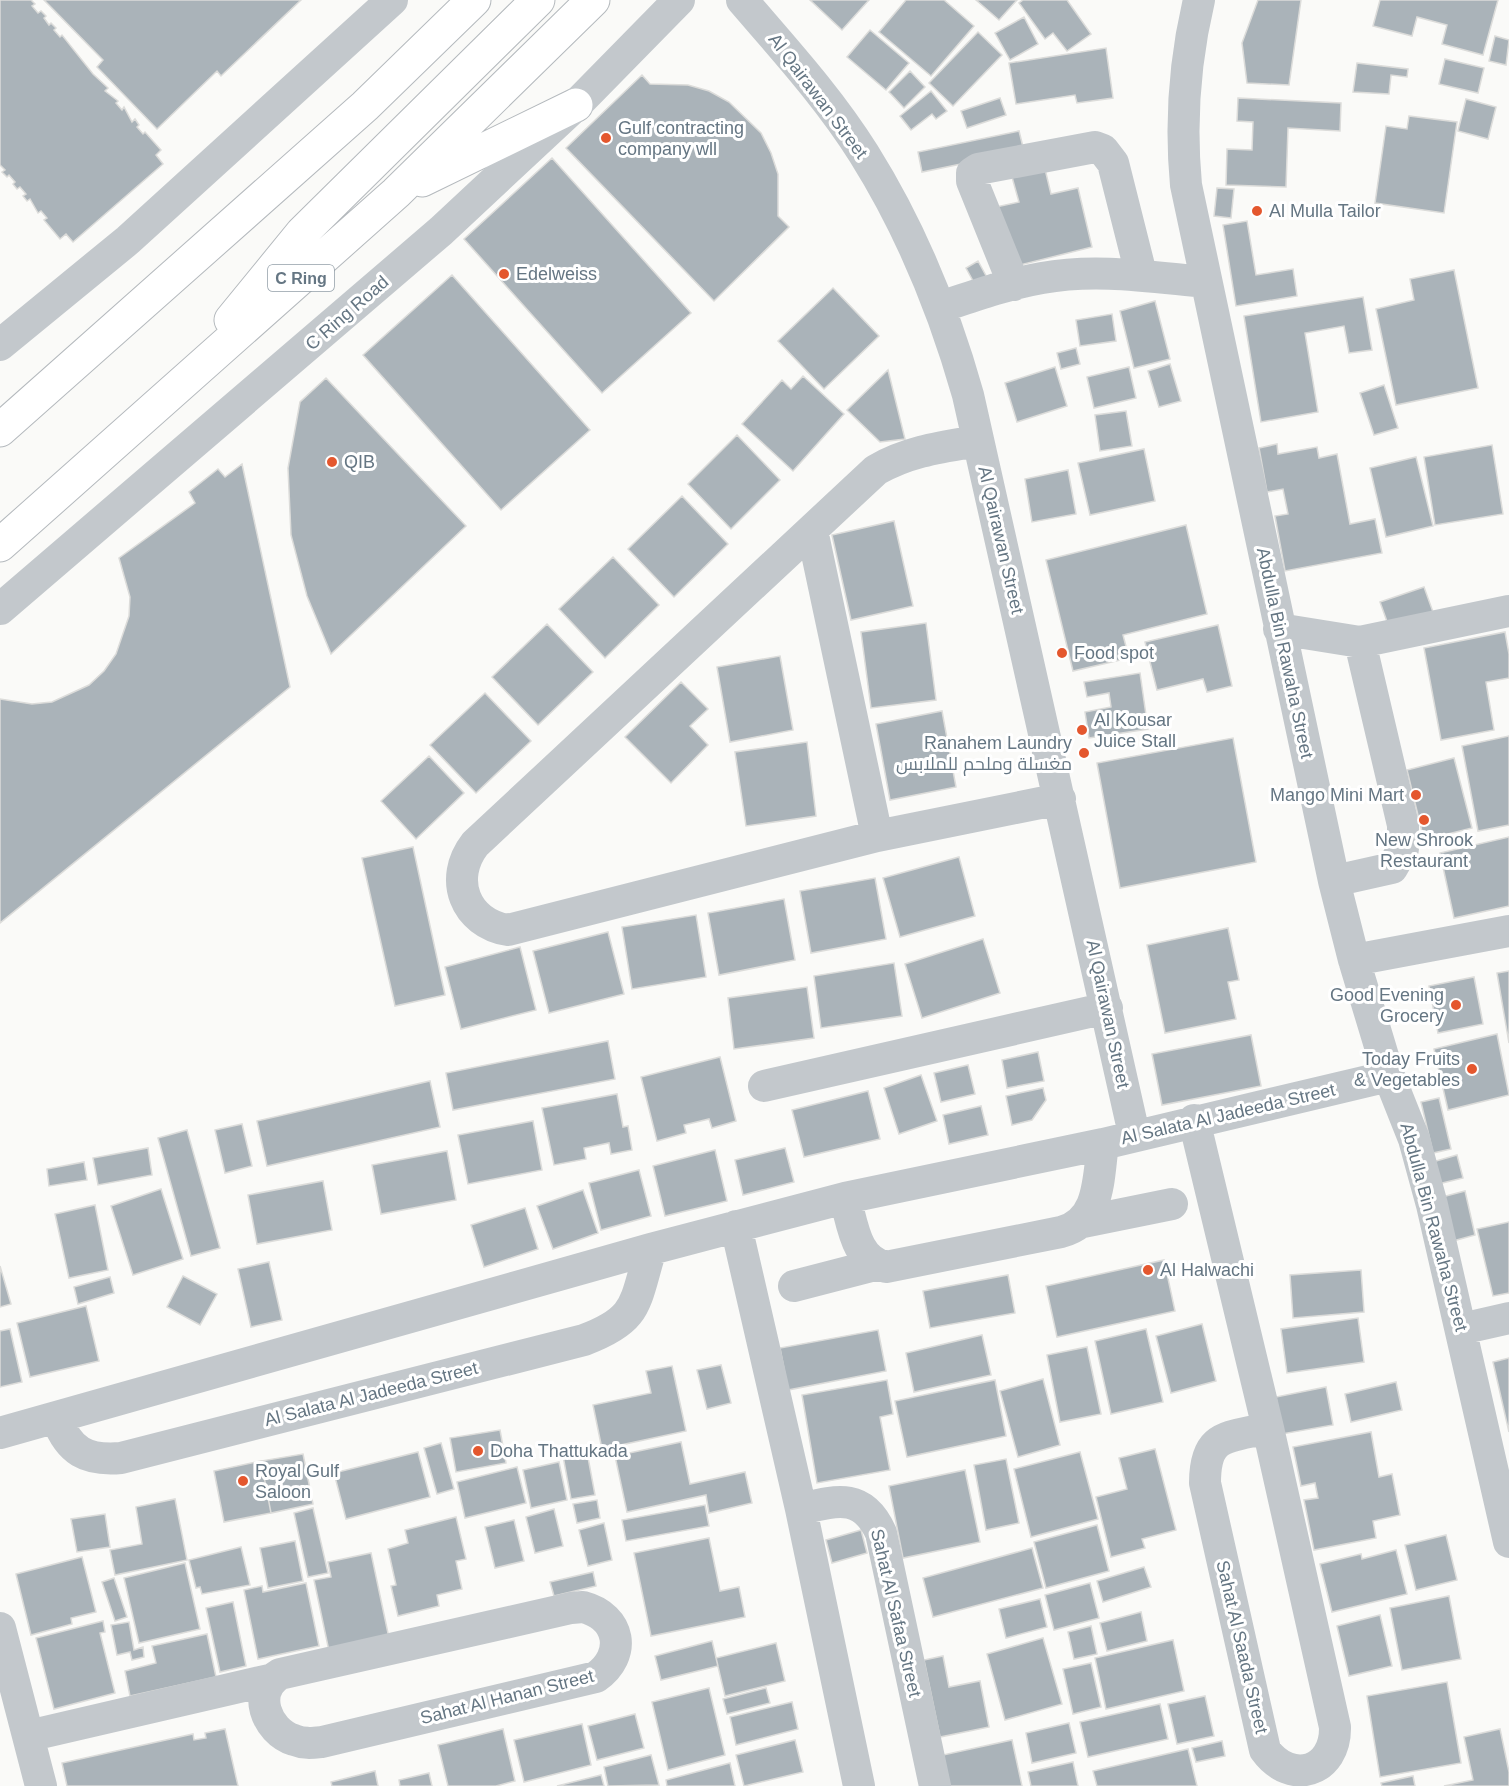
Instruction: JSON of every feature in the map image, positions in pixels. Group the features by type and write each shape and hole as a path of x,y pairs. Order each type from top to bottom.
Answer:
{"highway":[{"path":"0,430 365,106 474,0"},
{"path":"174,392 302,233 538,0"},
{"name":"C Ring","path":"0,545 396,193 593,0"},
{"path":"396,193 576,105"}],"street":[{"path":"0,345 128,240 393,0"},
{"name":"C Ring Road","path":"0,609 371,292 576,105 679,0"},
{"name":"Al Qairawan Street","path":"742,0 830,106 863,153 903,223 940,307 956,351 1060,799 1134,1134"},
{"name":"Abdulla Bin Rawaha Street","path":"1199,0 1189,42 1183,89 1182,137 1186,185 1334,881 1354,960 1389,1076 1414,1140 1461,1329 1509,1542"},
{"path":"1014,285 972,181 972,173 978,169 1095,147 1103,150 1113,163 1141,274"},
{"path":"940,307 1014,285 1069,275 1141,274 1206,282"},
{"path":"978,441 923,450 896,458 876,470 475,844 464,863 462,885 471,910 481,921 494,928 508,930 878,836 1060,799"},
{"path":"812,530 878,836"},
{"path":"1279,629 1360,642 1509,611"},
{"path":"1334,881 1392,868 1403,849 1403,825 1360,642"},
{"path":"1354,960 1509,931"},
{"path":"764,1086 1107,1008"},
{"name":"Al Salata Al Jadeeda Street","path":"0,1433 57,1419 736,1226 845,1198 1103,1144 1134,1134 1389,1076"},
{"name":"Sahat Al Saada Street","path":"1194,1120 1268,1428 1335,1727 1332,1750 1316,1767 1304,1771 1281,1767 1265,1750 1205,1483 1208,1451 1219,1440 1268,1428"},
{"name":"Al Salata Al Jadeeda Street","path":"1083,1222 1094,1201 1103,1144"},
{"path":"845,1198 860,1248 875,1265"},
{"path":"794,1286 875,1265 896,1267 1061,1232 1073,1229 1083,1222 1172,1204"},
{"path":"736,1226 801,1509 859,1786"},
{"name":"Al Salata Al Jadeeda Street","path":"57,1419 64,1440 76,1449 105,1459 121,1458 584,1340 612,1329 629,1315 651,1249"},
{"path":"1461,1329 1509,1318"},
{"name":"Sahat Al Safaa Street","path":"801,1509 847,1501 862,1507 874,1518 880,1533 935,1786"},
{"name":"Sahat Al Hanan Street","path":"28,1736 269,1680 280,1674 571,1608 594,1610 605,1617 616,1637 612,1660 606,1670 596,1677 307,1744 291,1740 269,1719 264,1702 264,1691 269,1680"},
{"path":"0,1628 41,1786"}],"building":[{"path":"0,0 31,0 35,4 32,6 38,13 41,11 46,16 44,18 49,25 51,23 56,28 54,30 60,37 62,35 93,74 108,88 105,91 118,101 116,103 122,110 124,107 132,122 135,119 139,125 137,127 143,134 145,132 161,150 156,155 163,164 73,242 66,234 60,239 44,220 47,218 41,211 38,213 30,199 27,201 23,196 26,194 20,187 17,189 9,175 7,177 2,172 5,170 0,165"},
{"path":"44,0 301,0 221,76 217,71 157,129 97,67 103,60"},
{"path":"810,0 869,0 842,30"},
{"path":"906,0 944,0 974,26 931,76 879,32"},
{"path":"976,0 1017,0 999,20"},
{"path":"1023,0 1067,0 1091,34 1067,51 1053,33 1045,39 1019,3"},
{"path":"1258,0 1301,0 1289,85 1247,83 1242,43"},
{"path":"1380,0 1498,0 1483,55 1442,44 1447,25 1417,17 1412,36 1373,26"},
{"path":"1024,17 1038,44 1010,60 995,33"},
{"path":"870,30 909,63 886,90 847,57"},
{"path":"978,32 1002,55 953,106 929,83"},
{"path":"1495,36 1509,40 1506,65 1489,61"},
{"path":"1106,48 1113,98 1077,103 1075,95 1016,104 1009,63"},
{"path":"1445,59 1484,68 1478,93 1439,84"},
{"path":"1357,63 1408,69 1407,77 1391,75 1389,94 1353,92"},
{"path":"910,71 925,87 904,108 889,92"},
{"path":"642,75 650,84 688,85 709,91 729,102 761,133 778,174 778,216 789,227 714,301 566,148"},
{"path":"931,91 947,111 936,119 932,114 911,130 900,116"},
{"path":"1000,98 1006,115 967,128 961,111"},
{"path":"1238,98 1341,103 1340,131 1288,128 1286,187 1226,185 1227,149 1252,150 1253,122 1237,121"},
{"path":"1466,99 1496,107 1488,139 1458,131"},
{"path":"1409,116 1457,122 1444,213 1375,203 1386,126 1407,129"},
{"path":"1019,131 1024,151 922,172 918,152"},
{"path":"552,158 691,313 602,393 464,239"},
{"path":"1045,169 1051,194 1078,188 1092,247 1016,266 996,207 1019,202 1012,177"},
{"path":"1217,188 1234,189 1231,218 1214,216"},
{"path":"1247,221 1256,275 1293,269 1297,296 1236,306 1223,225"},
{"path":"978,261 990,283 978,290 966,268"},
{"path":"1454,270 1478,388 1396,405 1376,309 1414,300 1410,279"},
{"path":"452,275 590,430 501,510 363,355"},
{"path":"833,288 879,336 824,389 778,341"},
{"path":"1363,297 1372,350 1349,353 1344,326 1305,333 1318,412 1261,422 1244,316"},
{"path":"1155,301 1170,359 1134,368 1120,311"},
{"path":"1112,314 1116,341 1080,346 1076,320"},
{"path":"1076,348 1080,364 1061,369 1057,353"},
{"path":"1170,364 1181,401 1159,407 1148,371"},
{"path":"1055,367 1067,406 1017,422 1005,383"},
{"path":"1129,367 1136,398 1094,408 1087,377"},
{"path":"888,370 905,439 880,442 847,410"},
{"path":"803,376 844,414 793,471 742,424 782,380 791,389"},
{"path":"326,378 466,526 331,654 307,596 291,535 288,468 300,402"},
{"path":"1384,385 1398,428 1374,435 1360,393"},
{"path":"1126,411 1132,446 1100,451 1095,415"},
{"path":"737,435 780,480 731,529 688,484"},
{"path":"1277,444 1278,454 1317,447 1319,458 1337,454 1350,524 1375,519 1382,553 1285,571 1275,516 1288,514 1283,489 1267,492 1259,448"},
{"path":"1492,445 1503,514 1435,525 1424,457"},
{"path":"1144,449 1155,501 1090,515 1078,463"},
{"path":"1416,457 1433,526 1386,537 1370,468"},
{"path":"242,464 290,687 0,923 0,699 32,704 52,702 89,685 104,671 116,654 129,616 130,597 119,558 195,503 189,492 218,469 225,477"},
{"path":"1068,470 1076,514 1032,522 1025,479"},
{"path":"682,496 728,544 674,597 628,549"},
{"path":"894,521 913,606 851,620 832,535"},
{"path":"1186,525 1207,614 1123,635 1129,658 1073,671 1046,560"},
{"path":"613,557 659,605 605,658 559,609"},
{"path":"1424,587 1433,612 1389,627 1380,602"},
{"path":"926,623 936,700 871,708 861,632"},
{"path":"547,624 593,672 538,725 492,677"},
{"path":"1218,625 1232,686 1207,692 1203,679 1157,690 1145,642"},
{"path":"1505,632 1509,654 1509,678 1486,682 1494,730 1441,740 1424,648"},
{"path":"780,656 793,730 730,742 717,667"},
{"path":"1140,673 1148,729 1089,738 1085,712 1111,707 1109,693 1087,697 1084,682"},
{"path":"681,682 708,709 690,726 708,745 671,783 625,737"},
{"path":"485,693 531,741 476,793 430,745"},
{"path":"942,711 956,787 890,800 876,724"},
{"path":"1509,736 1509,825 1478,831 1462,746"},
{"path":"1233,738 1256,862 1120,888 1097,763"},
{"path":"807,742 816,816 746,826 735,752"},
{"path":"429,756 464,793 416,839 381,801"},
{"path":"1454,758 1472,828 1424,840 1407,770"},
{"path":"1509,837 1509,906 1454,918 1440,853"},
{"path":"413,847 445,995 395,1006 362,858"},
{"path":"959,857 975,916 900,937 883,878"},
{"path":"875,878 886,939 811,953 800,891"},
{"path":"784,899 795,960 719,975 708,913"},
{"path":"696,915 706,977 632,989 622,927"},
{"path":"1228,928 1239,980 1228,982 1236,1019 1165,1033 1147,945"},
{"path":"608,932 624,994 549,1013 533,951"},
{"path":"983,939 1000,993 922,1018 905,964"},
{"path":"520,947 536,1010 461,1029 445,967"},
{"path":"894,963 902,1016 821,1028 814,976"},
{"path":"1509,971 1509,1043 1497,973"},
{"name":"Good Evening Grocery","path":"1474,977 1483,1024 1438,1033 1429,986"},
{"path":"807,987 814,1038 734,1049 728,998"},
{"name":"Today Fruits & Vegetables","path":"1497,1034 1509,1095 1448,1110 1434,1049"},
{"path":"1251,1035 1261,1086 1162,1105 1152,1054"},
{"path":"608,1041 615,1079 453,1110 446,1073"},
{"path":"1038,1052 1044,1081 1007,1088 1002,1060"},
{"path":"720,1057 736,1121 712,1128 709,1119 684,1125 686,1133 657,1141 641,1077"},
{"path":"968,1065 975,1094 941,1102 934,1073"},
{"path":"921,1075 937,1121 899,1134 884,1088"},
{"path":"430,1081 440,1127 267,1166 257,1121"},
{"path":"1043,1088 1046,1100 1032,1120 1012,1125 1006,1096"},
{"path":"868,1091 880,1139 804,1157 792,1110"},
{"path":"617,1094 623,1127 628,1126 632,1150 611,1154 609,1143 584,1148 586,1159 554,1165 542,1108"},
{"path":"1439,1098 1451,1149 1433,1153 1421,1102"},
{"path":"981,1106 988,1135 949,1144 943,1115"},
{"path":"533,1121 542,1170 468,1184 458,1135"},
{"path":"242,1124 252,1166 225,1173 215,1130"},
{"path":"187,1130 220,1248 191,1256 158,1138"},
{"path":"148,1148 152,1175 98,1185 93,1158"},
{"path":"785,1148 794,1182 743,1195 735,1160"},
{"path":"715,1150 727,1201 665,1216 653,1166"},
{"path":"447,1151 456,1200 381,1214 372,1165"},
{"path":"1457,1155 1463,1178 1434,1185 1429,1163"},
{"path":"84,1162 87,1180 49,1186 47,1169"},
{"path":"639,1170 651,1216 601,1230 589,1183"},
{"path":"323,1181 332,1230 257,1244 248,1195"},
{"path":"161,1189 183,1259 133,1275 111,1206"},
{"path":"583,1190 598,1233 553,1249 537,1206"},
{"path":"1465,1191 1475,1235 1453,1241 1442,1197"},
{"path":"95,1205 108,1270 69,1278 55,1214"},
{"path":"525,1208 538,1249 484,1267 471,1225"},
{"path":"1509,1222 1509,1293 1493,1296 1477,1229"},
{"path":"1164,1260 1175,1311 1057,1337 1046,1286"},
{"path":"269,1262 282,1320 251,1327 238,1269"},
{"path":"0,1266 11,1304 0,1307"},
{"path":"1361,1270 1364,1312 1293,1318 1290,1275"},
{"path":"1008,1275 1015,1313 930,1328 923,1291"},
{"path":"183,1276 217,1294 200,1325 167,1307"},
{"path":"110,1277 114,1293 78,1304 74,1287"},
{"path":"86,1306 99,1361 30,1377 17,1323"},
{"path":"1358,1318 1364,1362 1287,1373 1281,1329"},
{"path":"1202,1324 1216,1381 1171,1393 1156,1336"},
{"path":"10,1329 22,1382 0,1387 0,1331"},
{"path":"1146,1329 1163,1402 1111,1414 1095,1341"},
{"path":"878,1330 886,1371 788,1390 780,1348"},
{"path":"982,1335 991,1375 914,1392 906,1353"},
{"path":"1087,1347 1101,1414 1060,1422 1047,1355"},
{"path":"1509,1358 1509,1432 1493,1362"},
{"path":"721,1365 731,1403 707,1409 697,1370"},
{"path":"672,1366 686,1431 602,1449 593,1405 651,1393 646,1371"},
{"path":"1043,1379 1060,1445 1018,1457 1000,1391"},
{"path":"887,1380 893,1414 880,1417 890,1470 817,1483 802,1395"},
{"path":"995,1380 1006,1436 907,1457 895,1401"},
{"path":"1396,1382 1402,1410 1351,1422 1345,1394"},
{"path":"1326,1387 1333,1425 1282,1434 1276,1397"},
{"name":"Doha Thattukada","path":"500,1430 506,1463 456,1472 450,1438"},
{"path":"1371,1432 1379,1477 1392,1474 1400,1515 1373,1521 1376,1538 1314,1550 1304,1500 1318,1498 1315,1483 1301,1486 1293,1447"},
{"path":"681,1442 690,1484 745,1472 752,1503 709,1513 706,1495 627,1512 615,1456"},
{"path":"441,1443 454,1489 437,1494 424,1448"},
{"path":"1155,1449 1176,1530 1142,1539 1145,1548 1111,1557 1096,1497 1127,1489 1119,1458"},
{"path":"418,1452 430,1497 346,1519 334,1473"},
{"path":"587,1452 595,1495 571,1499 563,1456"},
{"path":"1080,1452 1098,1519 1031,1537 1014,1469"},
{"path":"303,1454 313,1504 271,1513 261,1461"},
{"path":"1006,1459 1019,1523 986,1530 974,1465"},
{"path":"261,1461 271,1513 224,1522 214,1471"},
{"path":"559,1462 567,1500 531,1508 523,1470"},
{"path":"517,1467 526,1503 465,1518 457,1482"},
{"path":"965,1470 980,1542 903,1558 889,1486"},
{"path":"175,1499 187,1560 115,1575 110,1550 142,1544 136,1507"},
{"path":"597,1500 600,1518 577,1523 573,1504"},
{"path":"705,1505 709,1526 626,1541 622,1520"},
{"path":"313,1508 328,1573 308,1577 294,1513"},
{"path":"554,1509 563,1546 535,1553 526,1517"},
{"path":"105,1514 110,1547 77,1552 71,1519"},
{"path":"456,1517 466,1559 456,1561 462,1589 437,1595 439,1606 398,1616 391,1586 396,1585 388,1549 408,1543 405,1530"},
{"path":"514,1520 524,1561 495,1568 485,1527"},
{"path":"604,1523 612,1560 588,1566 579,1530"},
{"path":"1097,1525 1109,1571 1046,1588 1034,1542"},
{"path":"861,1530 867,1553 832,1563 826,1540"},
{"path":"1446,1535 1457,1580 1416,1590 1405,1545"},
{"path":"709,1538 720,1591 739,1587 745,1617 651,1636 634,1553"},
{"path":"295,1541 303,1581 268,1588 260,1548"},
{"path":"241,1547 250,1585 202,1594 200,1587 196,1588 189,1560"},
{"path":"1032,1548 1043,1588 933,1617 923,1578"},
{"path":"1396,1550 1407,1594 1332,1612 1320,1564 1361,1554 1362,1559"},
{"path":"371,1553 389,1638 329,1651 314,1580 331,1577 328,1562"},
{"path":"82,1557 96,1612 71,1618 72,1624 31,1635 16,1574"},
{"path":"185,1563 200,1629 139,1643 124,1578"},
{"path":"1144,1567 1151,1587 1103,1602 1097,1581"},
{"path":"593,1572 596,1586 554,1596 550,1582"},
{"path":"114,1578 127,1617 115,1621 102,1582"},
{"path":"306,1583 319,1646 258,1659 244,1590 262,1586 263,1592"},
{"path":"1090,1583 1099,1618 1054,1630 1045,1595"},
{"path":"1449,1596 1461,1659 1402,1670 1390,1608"},
{"path":"1040,1599 1047,1627 1006,1638 999,1609"},
{"path":"233,1602 246,1666 220,1672 206,1608"},
{"path":"1141,1612 1147,1641 1107,1651 1100,1623"},
{"path":"1380,1615 1392,1666 1349,1676 1337,1626"},
{"path":"103,1621 105,1632 100,1633 115,1693 54,1709 36,1638"},
{"path":"129,1622 134,1650 143,1647 144,1657 132,1660 130,1652 117,1655 111,1625"},
{"path":"1091,1626 1097,1654 1074,1659 1068,1632"},
{"path":"207,1634 216,1677 130,1696 125,1671 156,1663 152,1646"},
{"path":"1043,1638 1062,1704 1005,1720 987,1654"},
{"path":"1173,1640 1184,1691 1106,1709 1095,1658"},
{"path":"712,1641 718,1666 661,1680 655,1656"},
{"path":"776,1643 785,1681 725,1696 716,1658"},
{"path":"943,1656 949,1687 980,1681 989,1727 940,1737 924,1660"},
{"path":"1091,1663 1101,1707 1073,1714 1063,1669"},
{"path":"1447,1682 1461,1763 1380,1777 1367,1696"},
{"path":"709,1688 725,1755 668,1770 652,1702"},
{"path":"766,1688 770,1703 727,1714 723,1699"},
{"path":"1205,1696 1214,1736 1177,1744 1168,1704"},
{"path":"792,1702 798,1729 736,1745 730,1717"},
{"path":"1160,1704 1168,1739 1088,1757 1080,1722"},
{"path":"635,1714 644,1748 597,1760 588,1726"},
{"path":"1069,1723 1076,1753 1032,1763 1026,1733"},
{"path":"582,1724 591,1765 524,1782 514,1740"},
{"path":"225,1729 238,1786 67,1786 62,1763 193,1734 194,1740 206,1738 205,1733"},
{"path":"503,1729 515,1781 496,1786 448,1786 438,1745"},
{"path":"1500,1729 1509,1772 1509,1786 1444,1786 1473,1780 1464,1737"},
{"path":"795,1740 803,1772 744,1786 736,1755"},
{"path":"1012,1740 1022,1786 950,1786 943,1755"},
{"path":"1222,1741 1225,1756 1196,1762 1192,1748"},
{"path":"1188,1749 1197,1786 1097,1786 1093,1771"},
{"path":"651,1755 659,1785 608,1786 604,1767"},
{"path":"1073,1762 1078,1786 1031,1786 1028,1772"},
{"path":"730,1763 735,1786 667,1786 666,1780"},
{"path":"375,1771 378,1786 332,1786 331,1782"},
{"path":"429,1773 432,1786 400,1786 399,1780"},
{"path":"601,1775 604,1786 557,1786"},
{"path":"1413,1776 1415,1786 1382,1786 1381,1783"}],"place":[{"name":"Gulf contracting company wll","path":"606,138"},
{"name":"Al Mulla Tailor","path":"1257,211"},
{"name":"Edelweiss","path":"504,274"},
{"name":"QIB","path":"332,462"},
{"name":"Food spot","path":"1062,653"},
{"name":"Al Kousar Juice Stall","path":"1082,730"},
{"name":"Ranahem Laundry مغسلة وملحم للملابس","path":"1084,753"},
{"name":"Mango Mini Mart","path":"1416,795"},
{"name":"New Shrook Restaurant","path":"1424,820"},
{"name":"Good Evening Grocery","path":"1456,1005"},
{"name":"Today Fruits & Vegetables","path":"1472,1069"},
{"name":"Al Halwachi","path":"1148,1270"},
{"name":"Doha Thattukada","path":"478,1451"},
{"name":"Royal Gulf Saloon","path":"243,1481"}]}
